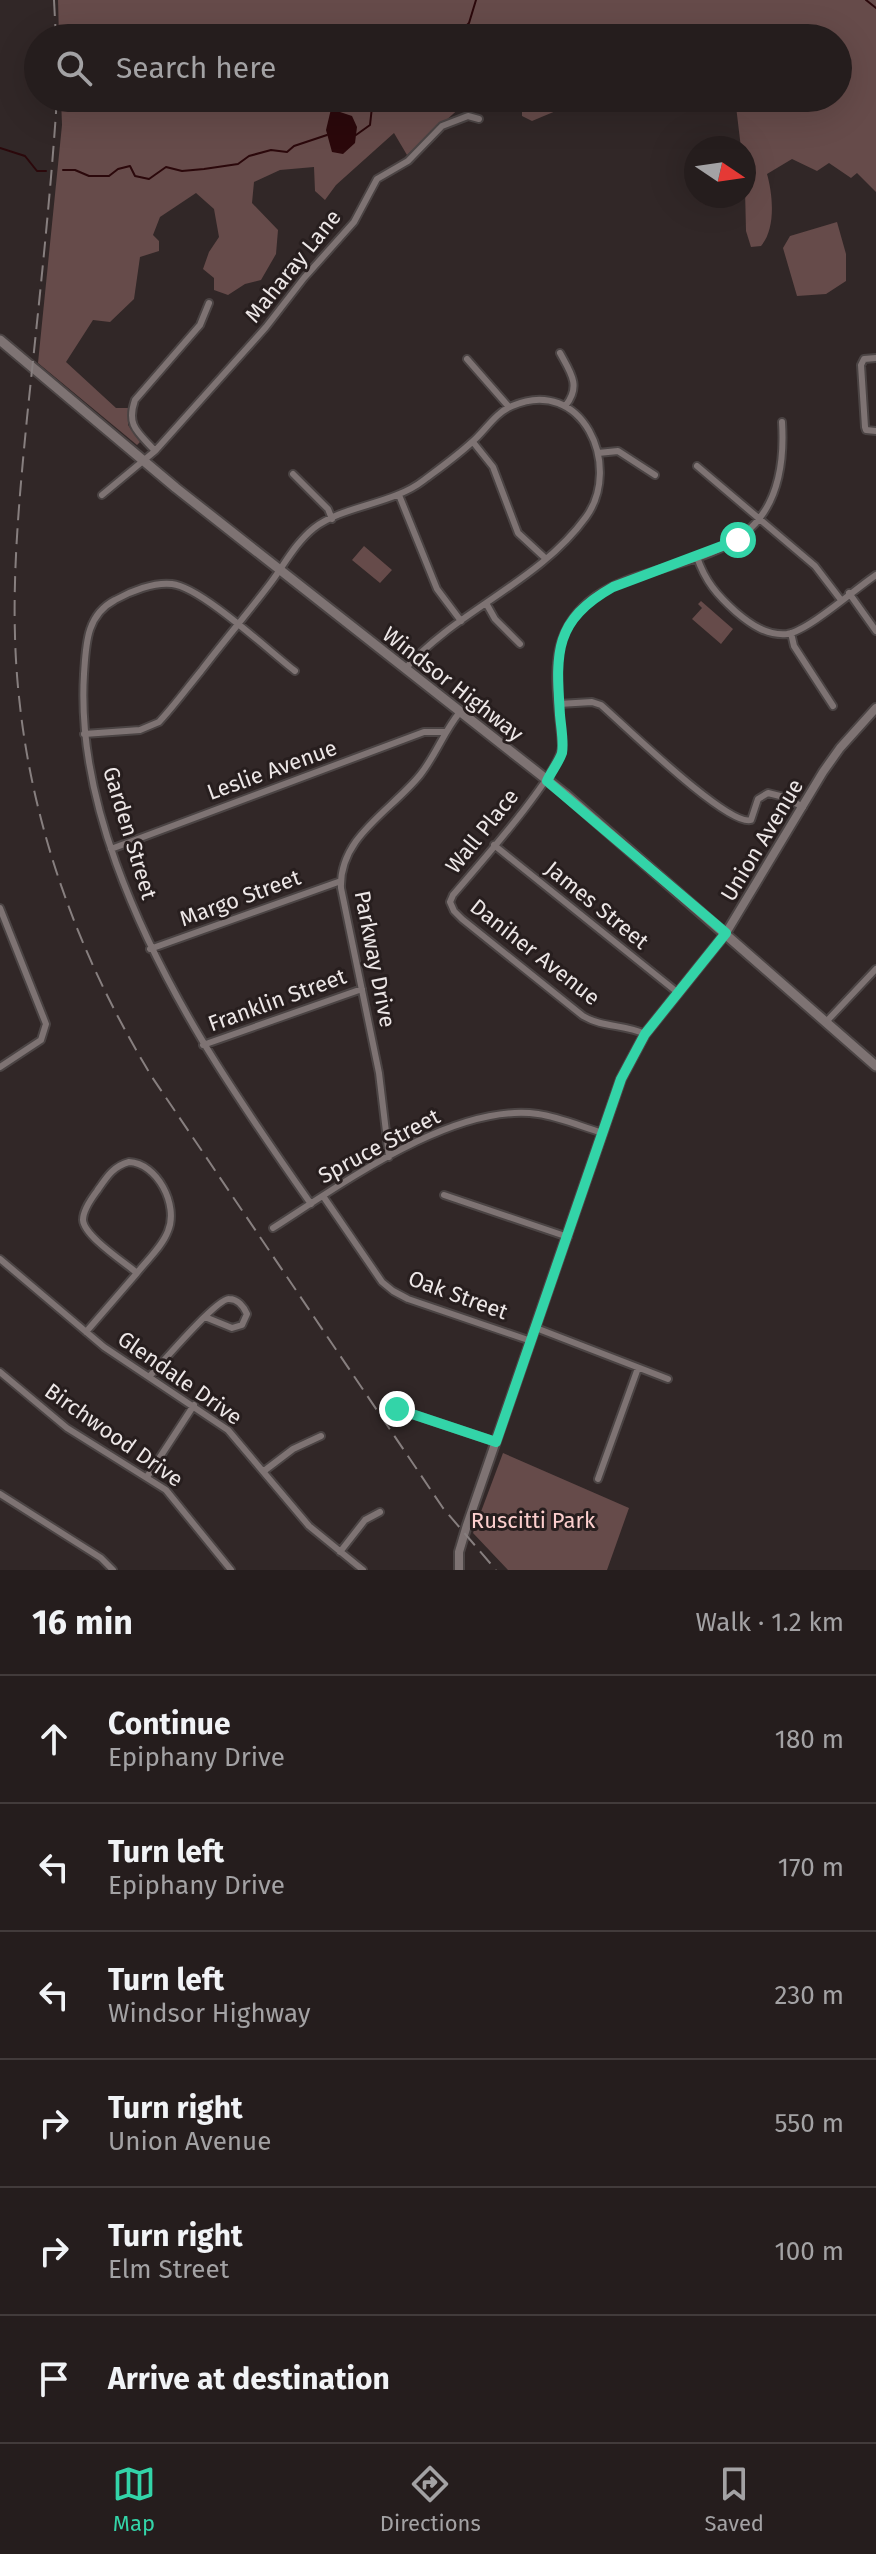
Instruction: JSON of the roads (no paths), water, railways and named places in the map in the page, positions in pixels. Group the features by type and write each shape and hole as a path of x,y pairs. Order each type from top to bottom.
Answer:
{"main road":[{"name":"Windsor Highway","path":"0,340 144,462 547,781 876,1066"}],"street":[{"name":"Maharay Lane","path":"102,495 155,451 262,332 304,278 354,222 377,179 408,161 442,126 468,116 479,119"},
{"path":"155,451 132,425 130,413 135,400 200,325 209,303"},
{"path":"560,353 576,384 573,396 566,405"},
{"path":"876,358 864,359 861,365 865,427 876,431"},
{"path":"467,359 509,407"},
{"path":"84,734 140,730 159,722 301,540 314,528 420,484 473,442 509,407 538,400 566,405 586,425 598,453 599,474 590,510 584,520 545,558 421,651 405,669"},
{"path":"759,519 782,469 782,422"},
{"path":"473,442 493,467 518,533 545,558"},
{"path":"598,453 618,451 655,475"},
{"path":"697,466 815,566 841,600"},
{"path":"293,474 328,509 332,519"},
{"path":"399,495 437,589 461,621"},
{"name":"Wall Place","path":"451,907 453,895 547,781 562,753 557,667 560,644 576,613 613,587 738,540 759,519"},
{"path":"697,557 711,588 752,625 767,632 791,633 810,623 876,575"},
{"name":"Garden Street","path":"295,671 197,593 174,584 156,584 108,603 95,616 88,638 82,700 92,782 111,849 150,949 203,1045 311,1204"},
{"path":"849,593 876,631"},
{"path":"486,603 495,619 520,644"},
{"path":"791,633 794,646 833,706"},
{"path":"559,704 592,702 601,705 701,794 741,820 751,820 758,799 768,793 803,807"},
{"name":"Union Avenue","path":"459,1570 459,1552 464,1533 621,1079 645,1034 726,933 840,748 876,708"},
{"name":"Parkway Drive","path":"389,1157 379,1073 341,881 347,853 354,842 418,777 460,712"},
{"name":"Leslie Avenue","path":"111,849 424,732 445,732"},
{"name":"James Street","path":"494,845 677,992"},
{"name":"Margo Street","path":"150,949 341,881"},
{"name":"Daniher Avenue","path":"451,907 583,1016 597,1024 631,1028 645,1034"},
{"path":"0,908 46,1024 41,1040 0,1067"},
{"path":"826,1022 876,969"},
{"name":"Franklin Street","path":"203,1045 362,989"},
{"name":"Spruce Street","path":"273,1228 389,1157 441,1130 504,1114 540,1114 603,1133"},
{"path":"86,1332 137,1273 163,1241 169,1229 171,1217 167,1197 157,1179 147,1166 129,1162 120,1165 105,1180 84,1214 83,1222 88,1232 137,1273"},
{"path":"444,1195 568,1237"},
{"name":"Oak Street","path":"323,1196 375,1272 393,1291 408,1299 531,1341"},
{"name":"Glendale Drive","path":"0,1259 86,1332 228,1430 309,1526 363,1570"},
{"path":"149,1377 205,1317 227,1298 237,1301 247,1314 242,1325 232,1328 205,1317"},
{"path":"536,1328 668,1379"},
{"path":"598,1479 638,1368"},
{"name":"Birchwood Drive","path":"0,1372 67,1428 173,1496 231,1570"},
{"path":"147,1477 194,1405"},
{"path":"397,1409 496,1442"},
{"path":"264,1471 293,1449 321,1436"},
{"path":"0,1494 101,1558 113,1570"},
{"path":"340,1552 365,1520 380,1512"}],"waterway":[{"path":"468,24 476,0"},
{"path":"866,0 876,8"},
{"path":"356,135 370,125 371,112"},
{"path":"63,170 75,170 89,176 109,176 118,169 130,166 135,176 149,179 166,167 182,171 238,164 249,156 271,150 287,152 294,146 327,135"},
{"path":"0,148 25,156 37,171 46,171"}],"railway":[{"path":"54,0 55,24"},
{"path":"56,112 21,488 15,592 19,697 26,748 49,846 82,941 126,1033 152,1077 443,1508 496,1570"}],"park label":[{"name":"Ruscitti Park","path":"533,1520"}]}
